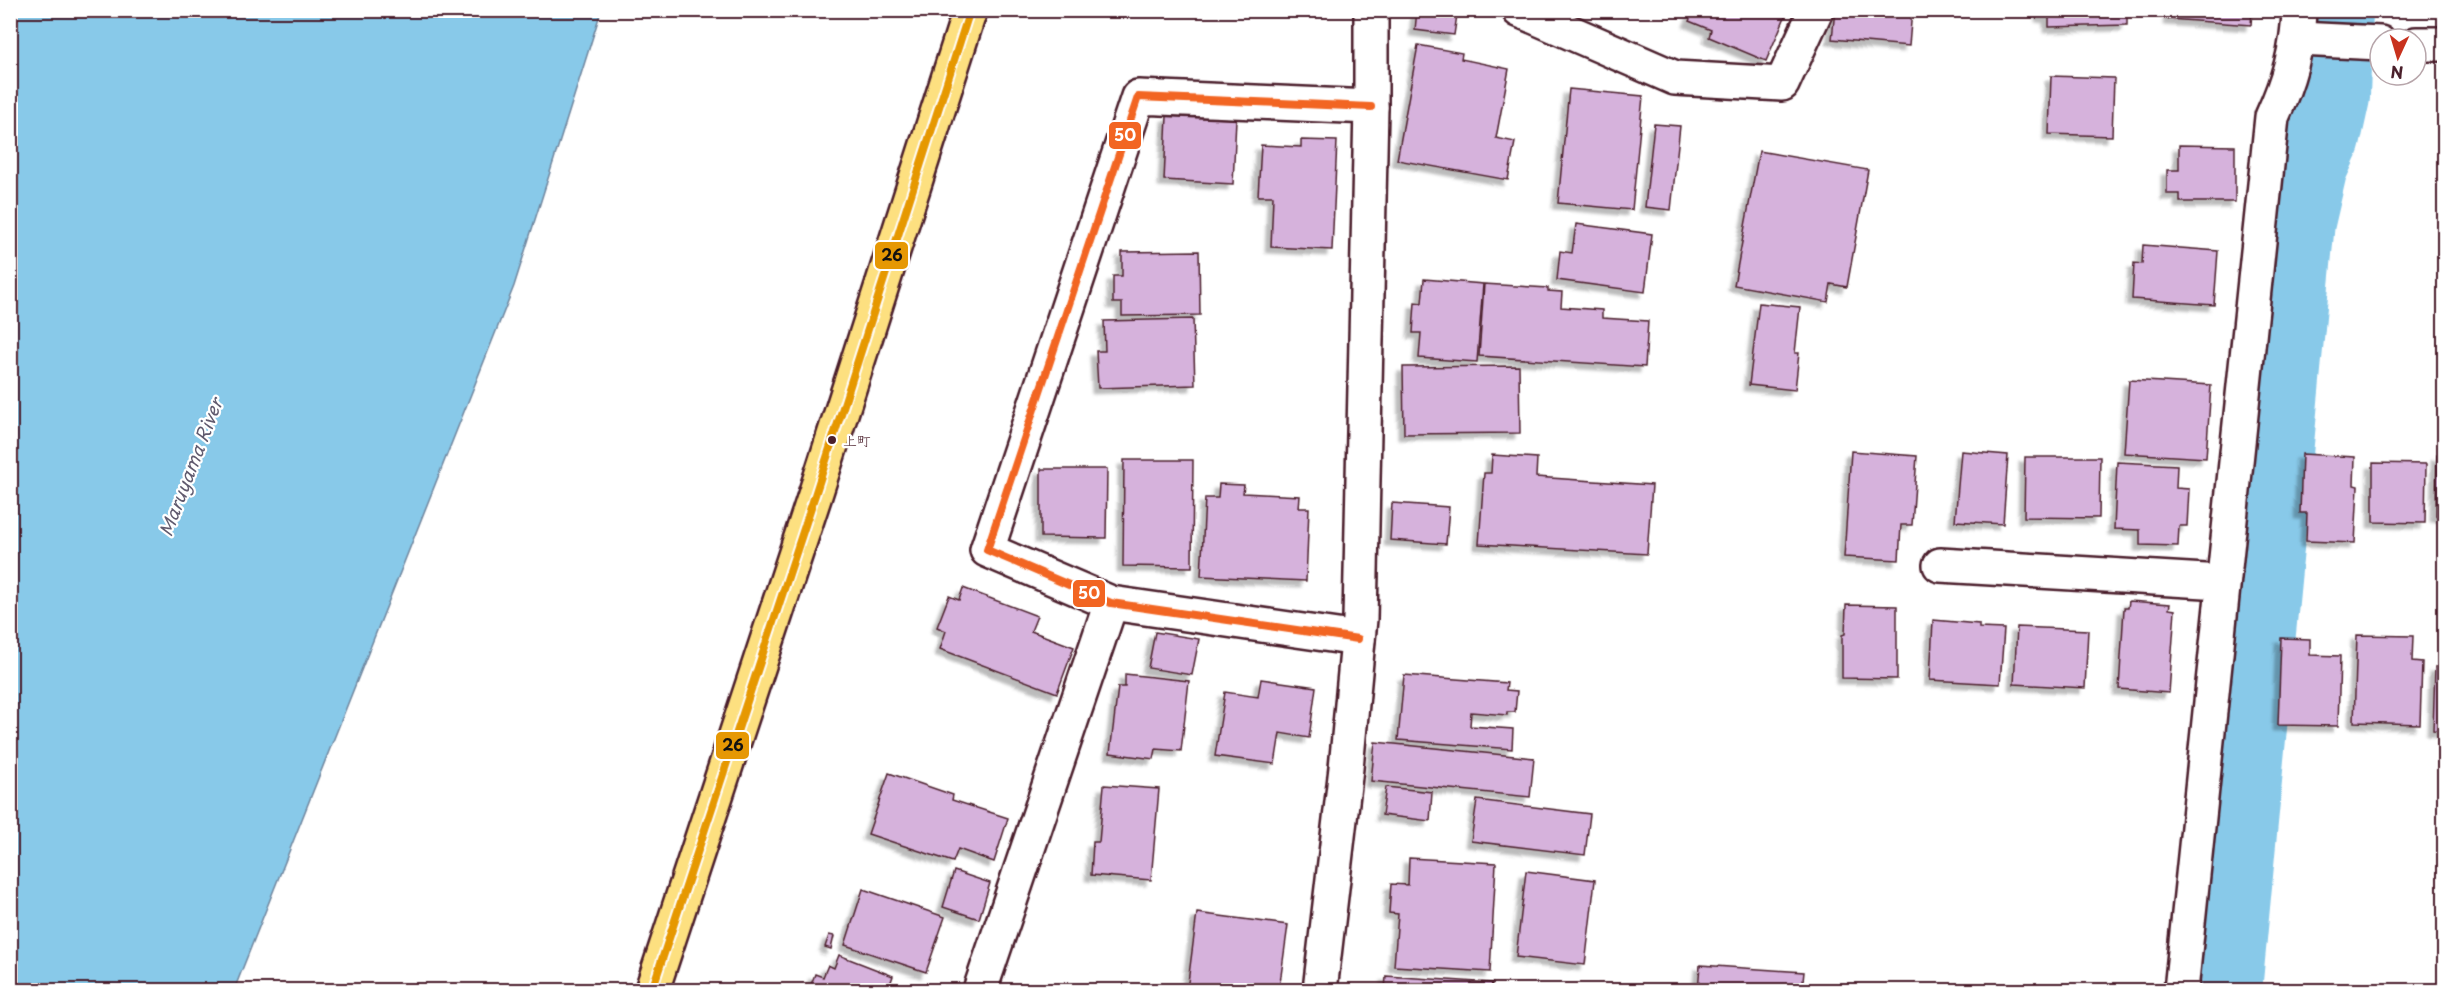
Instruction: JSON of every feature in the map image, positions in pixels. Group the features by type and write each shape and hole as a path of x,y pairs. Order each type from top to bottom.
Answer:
{"highway":[{"path":"652,990 815,495 970,10"}],"street":[{"path":"1320,990 1346,768 1358,639 1371,107 1371,10"},
{"path":"1520,10 1675,78 1782,84 1816,10"},
{"path":"2181,990 2272,117 2286,88 2304,30 2366,43"},
{"path":"2428,44 2445,44"},
{"path":"1358,639 1111,603 987,550 1138,97 1371,107"},
{"path":"1940,565 2222,582"},
{"path":"980,990 1111,603"}],"water":[{"name":"Maruyama River","path":"10,11 601,11 514,286 234,990 11,990"}],"building":[{"path":"1417,10 1457,15 1454,35 1415,30"},
{"path":"1694,10 1788,10 1766,61 1709,37 1711,30 1689,21"},
{"path":"1835,10 1912,10 1909,46 1832,39"},
{"path":"2041,10 2127,10 2127,25 2049,27 2049,17 2041,16"},
{"path":"2170,10 2252,10 2251,25 2169,19"},
{"path":"1418,45 1462,53 1461,59 1509,69 1496,138 1515,142 1508,180 1397,160"},
{"path":"2051,76 2114,78 2112,136 2049,134"},
{"path":"1569,89 1643,96 1632,210 1558,203"},
{"path":"1167,116 1236,119 1233,184 1164,180"},
{"path":"1654,124 1680,126 1671,210 1645,207"},
{"path":"1301,140 1337,141 1332,250 1271,247 1273,196 1258,196 1261,145 1301,147"},
{"path":"2179,145 2235,146 2235,202 2180,202 2180,194 2167,194 2167,170 2179,170"},
{"path":"1759,151 1868,170 1847,287 1831,284 1828,302 1734,285"},
{"path":"1576,224 1652,234 1645,292 1557,280 1560,251 1572,253"},
{"path":"2143,245 2218,251 2214,305 2132,299 2134,263 2142,264"},
{"path":"1199,251 1200,315 1122,316 1122,303 1113,303 1113,276 1122,276 1122,252"},
{"path":"1424,279 1483,284 1477,362 1419,358 1421,333 1413,333 1415,302 1422,303"},
{"path":"1484,284 1548,288 1548,291 1562,292 1561,307 1602,310 1602,318 1648,321 1645,367 1479,356"},
{"path":"1759,303 1800,307 1795,353 1799,353 1795,390 1749,385"},
{"path":"1193,319 1195,385 1098,388 1096,351 1105,351 1104,321"},
{"path":"1519,366 1520,433 1404,434 1403,367"},
{"path":"2129,380 2211,385 2206,458 2124,453"},
{"path":"1851,451 1917,456 1912,525 1901,525 1899,560 1844,557"},
{"path":"1961,451 2008,455 2003,524 1955,521"},
{"path":"2302,454 2355,457 2354,485 2358,486 2355,543 2306,541 2307,513 2300,513"},
{"path":"1492,455 1537,458 1536,477 1652,485 1647,554 1479,544 1484,473 1491,473"},
{"path":"2437,455 2444,456 2444,517 2436,516"},
{"path":"2025,457 2100,457 2099,518 2024,517"},
{"path":"1124,460 1193,460 1192,567 1123,566"},
{"path":"2117,462 2177,465 2176,488 2189,489 2187,526 2179,526 2178,546 2140,545 2140,530 2114,529"},
{"path":"2373,463 2426,464 2425,523 2373,522"},
{"path":"1041,469 1107,469 1106,538 1041,537"},
{"path":"1219,484 1244,485 1243,493 1300,496 1299,508 1309,508 1306,581 1201,576 1205,498 1218,498"},
{"path":"1392,503 1449,507 1446,544 1390,540"},
{"path":"963,588 1037,616 1031,631 1074,647 1057,693 940,649 946,631 937,627 949,596 959,600"},
{"path":"2129,601 2170,604 2169,609 2175,610 2169,693 2119,689 2124,608 2128,608"},
{"path":"1846,605 1897,606 1897,679 1842,678 1842,635 1845,634"},
{"path":"1933,620 1979,624 1979,628 2004,629 2000,684 1930,680"},
{"path":"2017,627 2088,630 2085,688 2014,684"},
{"path":"1155,632 1199,639 1192,675 1148,668"},
{"path":"2357,635 2413,636 2412,661 2422,662 2420,724 2354,722"},
{"path":"2281,638 2310,639 2310,655 2340,656 2338,726 2278,725"},
{"path":"2435,667 2444,667 2444,731 2433,730"},
{"path":"1125,674 1189,681 1181,751 1156,749 1154,759 1110,753 1118,687 1125,687"},
{"path":"1404,675 1507,683 1506,690 1517,691 1515,712 1507,712 1507,715 1471,712 1470,726 1513,729 1512,749 1398,740"},
{"path":"1261,679 1316,687 1309,738 1280,733 1275,764 1215,756 1225,692 1258,697"},
{"path":"1375,742 1534,758 1530,797 1371,781"},
{"path":"889,773 953,795 952,800 1008,818 994,862 958,849 953,862 868,834"},
{"path":"1104,785 1159,789 1151,880 1091,875 1093,842 1099,842"},
{"path":"1386,787 1432,792 1430,821 1382,815"},
{"path":"1477,800 1590,814 1585,855 1471,841"},
{"path":"1409,858 1496,863 1490,972 1394,966 1398,914 1389,913 1391,884 1408,885"},
{"path":"954,871 990,883 979,919 943,907"},
{"path":"1526,871 1595,880 1585,965 1516,957"},
{"path":"863,889 945,917 926,972 845,945"},
{"path":"1197,913 1288,925 1279,990 1187,990"},
{"path":"829,935 834,936 831,949 825,947"},
{"path":"839,955 893,976 888,990 809,990 815,974 823,977 828,965 834,968"},
{"path":"1700,965 1804,972 1802,990 1698,990"},
{"path":"1386,976 1492,983 1491,990 1385,990"}],"waterway":[{"path":"2217,990 2290,221 2303,165 2316,137 2325,96 2328,10"}],"transit line":[{"name":"26","path":"652,990 815,495 970,10"},
{"name":"50","path":"1358,639 1111,603 987,550 1138,97 1371,107"}],"place":[{"name":"上町","path":"832,440"}]}
